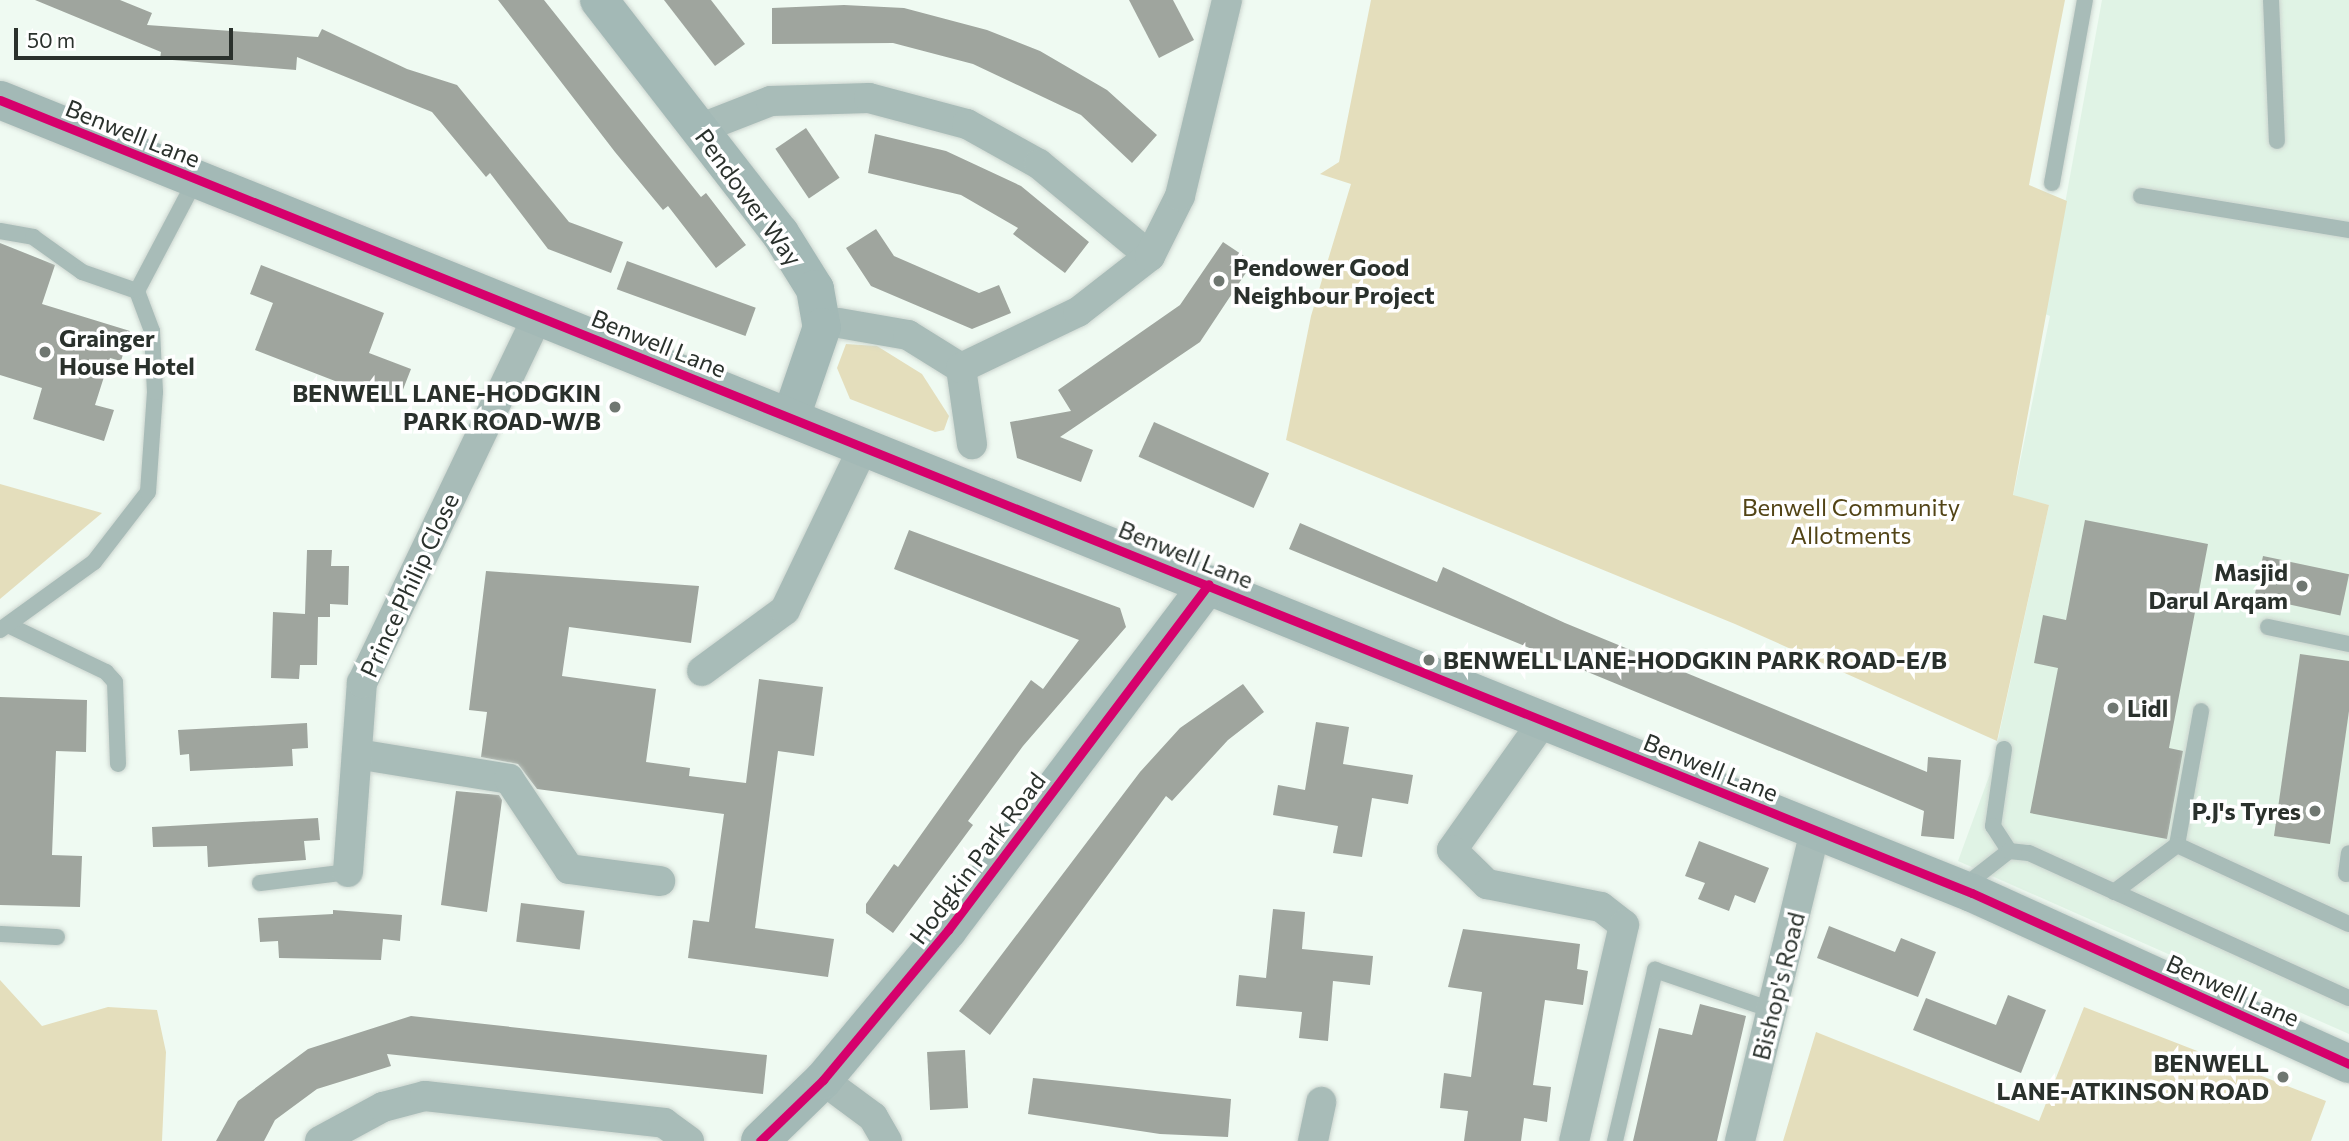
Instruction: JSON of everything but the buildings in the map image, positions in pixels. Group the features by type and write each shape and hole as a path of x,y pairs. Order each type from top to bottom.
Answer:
{"main road":[{"name":"Pendower Way","path":"599,0 780,233 815,289 822,327 791,417"},
{"name":"Benwell Lane","path":"0,100 1961,888 2349,1064"},
{"name":"Hodgkin Park Road","path":"760,1141 823,1080 948,930 1209,584"}],"street":[{"path":"961,368 1078,312 1150,256 1188,172 1227,0"},
{"path":"699,129 771,101 869,98 967,124 1039,164 1150,256"},
{"name":"Prince Philip Close","path":"348,872 362,683 538,315"},
{"path":"839,323 908,335 961,368 972,444"},
{"path":"702,671 785,610 864,446"},
{"path":"1544,720 1452,850 1487,884 1601,907 1624,925 1574,1141"},
{"path":"358,754 509,779 569,869 660,881"},
{"name":"Bishop's Road","path":"1740,1141 1815,831"},
{"path":"823,1080 873,1117 887,1141"},
{"path":"320,1141 383,1107 425,1096 664,1123 689,1141"},
{"path":"1314,1141 1321,1102"}],"lane":[{"path":"2052,183 2085,0"},
{"path":"2272,0 2277,141"},
{"path":"136,291 196,179"},
{"path":"2141,196 2349,230"},
{"path":"0,231 33,237 82,272 136,291 152,331 155,392 148,492 94,562 4,627"},
{"path":"4,627 106,672 115,682 118,764"},
{"path":"2268,627 2349,643"},
{"path":"2114,892 2177,845 2201,710"},
{"path":"2004,749 1993,826 2009,851"},
{"path":"2177,845 2349,924"},
{"path":"1961,888 2009,851 2029,853 2349,998"},
{"path":"2346,874 2349,853"},
{"path":"260,883 348,872"},
{"path":"0,934 57,937"},
{"path":"1615,1141 1656,970 1772,1010"}],"shaded area":[{"path":"2102,0 2349,0 2349,1034 1958,861 1991,771 2049,505 2013,496 2050,316 2045,314"}],"green space":[{"name":"Benwell Community Allotments","path":"1371,0 2065,0 2029,185 2067,201 2013,495 2049,505 1997,741 1735,624 1286,440 1311,316 1351,184 1320,174 1339,162"},
{"path":"846,344 877,346 922,374 949,416 944,430 935,432 850,399 837,368"},
{"path":"0,484 102,513 0,599"},
{"path":"0,980 42,1026 108,1007 157,1010 166,1052 162,1141 0,1141"},
{"path":"2084,1007 2326,1101 2311,1141 1783,1141 1816,1032 2039,1121"}],"cycle path":[{"path":"0,100 1972,893 2349,1064"},
{"path":"760,1141 823,1080 948,930 1209,584"}],"place":[{"name":"Pendower Good Neighbour Project","path":"1219,281"},
{"name":"Grainger House Hotel","path":"45,352"},
{"name":"BENWELL LANE-HODGKIN PARK ROAD-W/B","path":"615,407"},
{"name":"Masjid Darul Arqam","path":"2302,586"},
{"name":"BENWELL LANE-HODGKIN PARK ROAD-E/B","path":"1429,660"},
{"name":"Lidl","path":"2113,708"},
{"name":"P.J's Tyres","path":"2315,811"},
{"name":"BENWELL LANE-ATKINSON ROAD","path":"2283,1077"}]}
